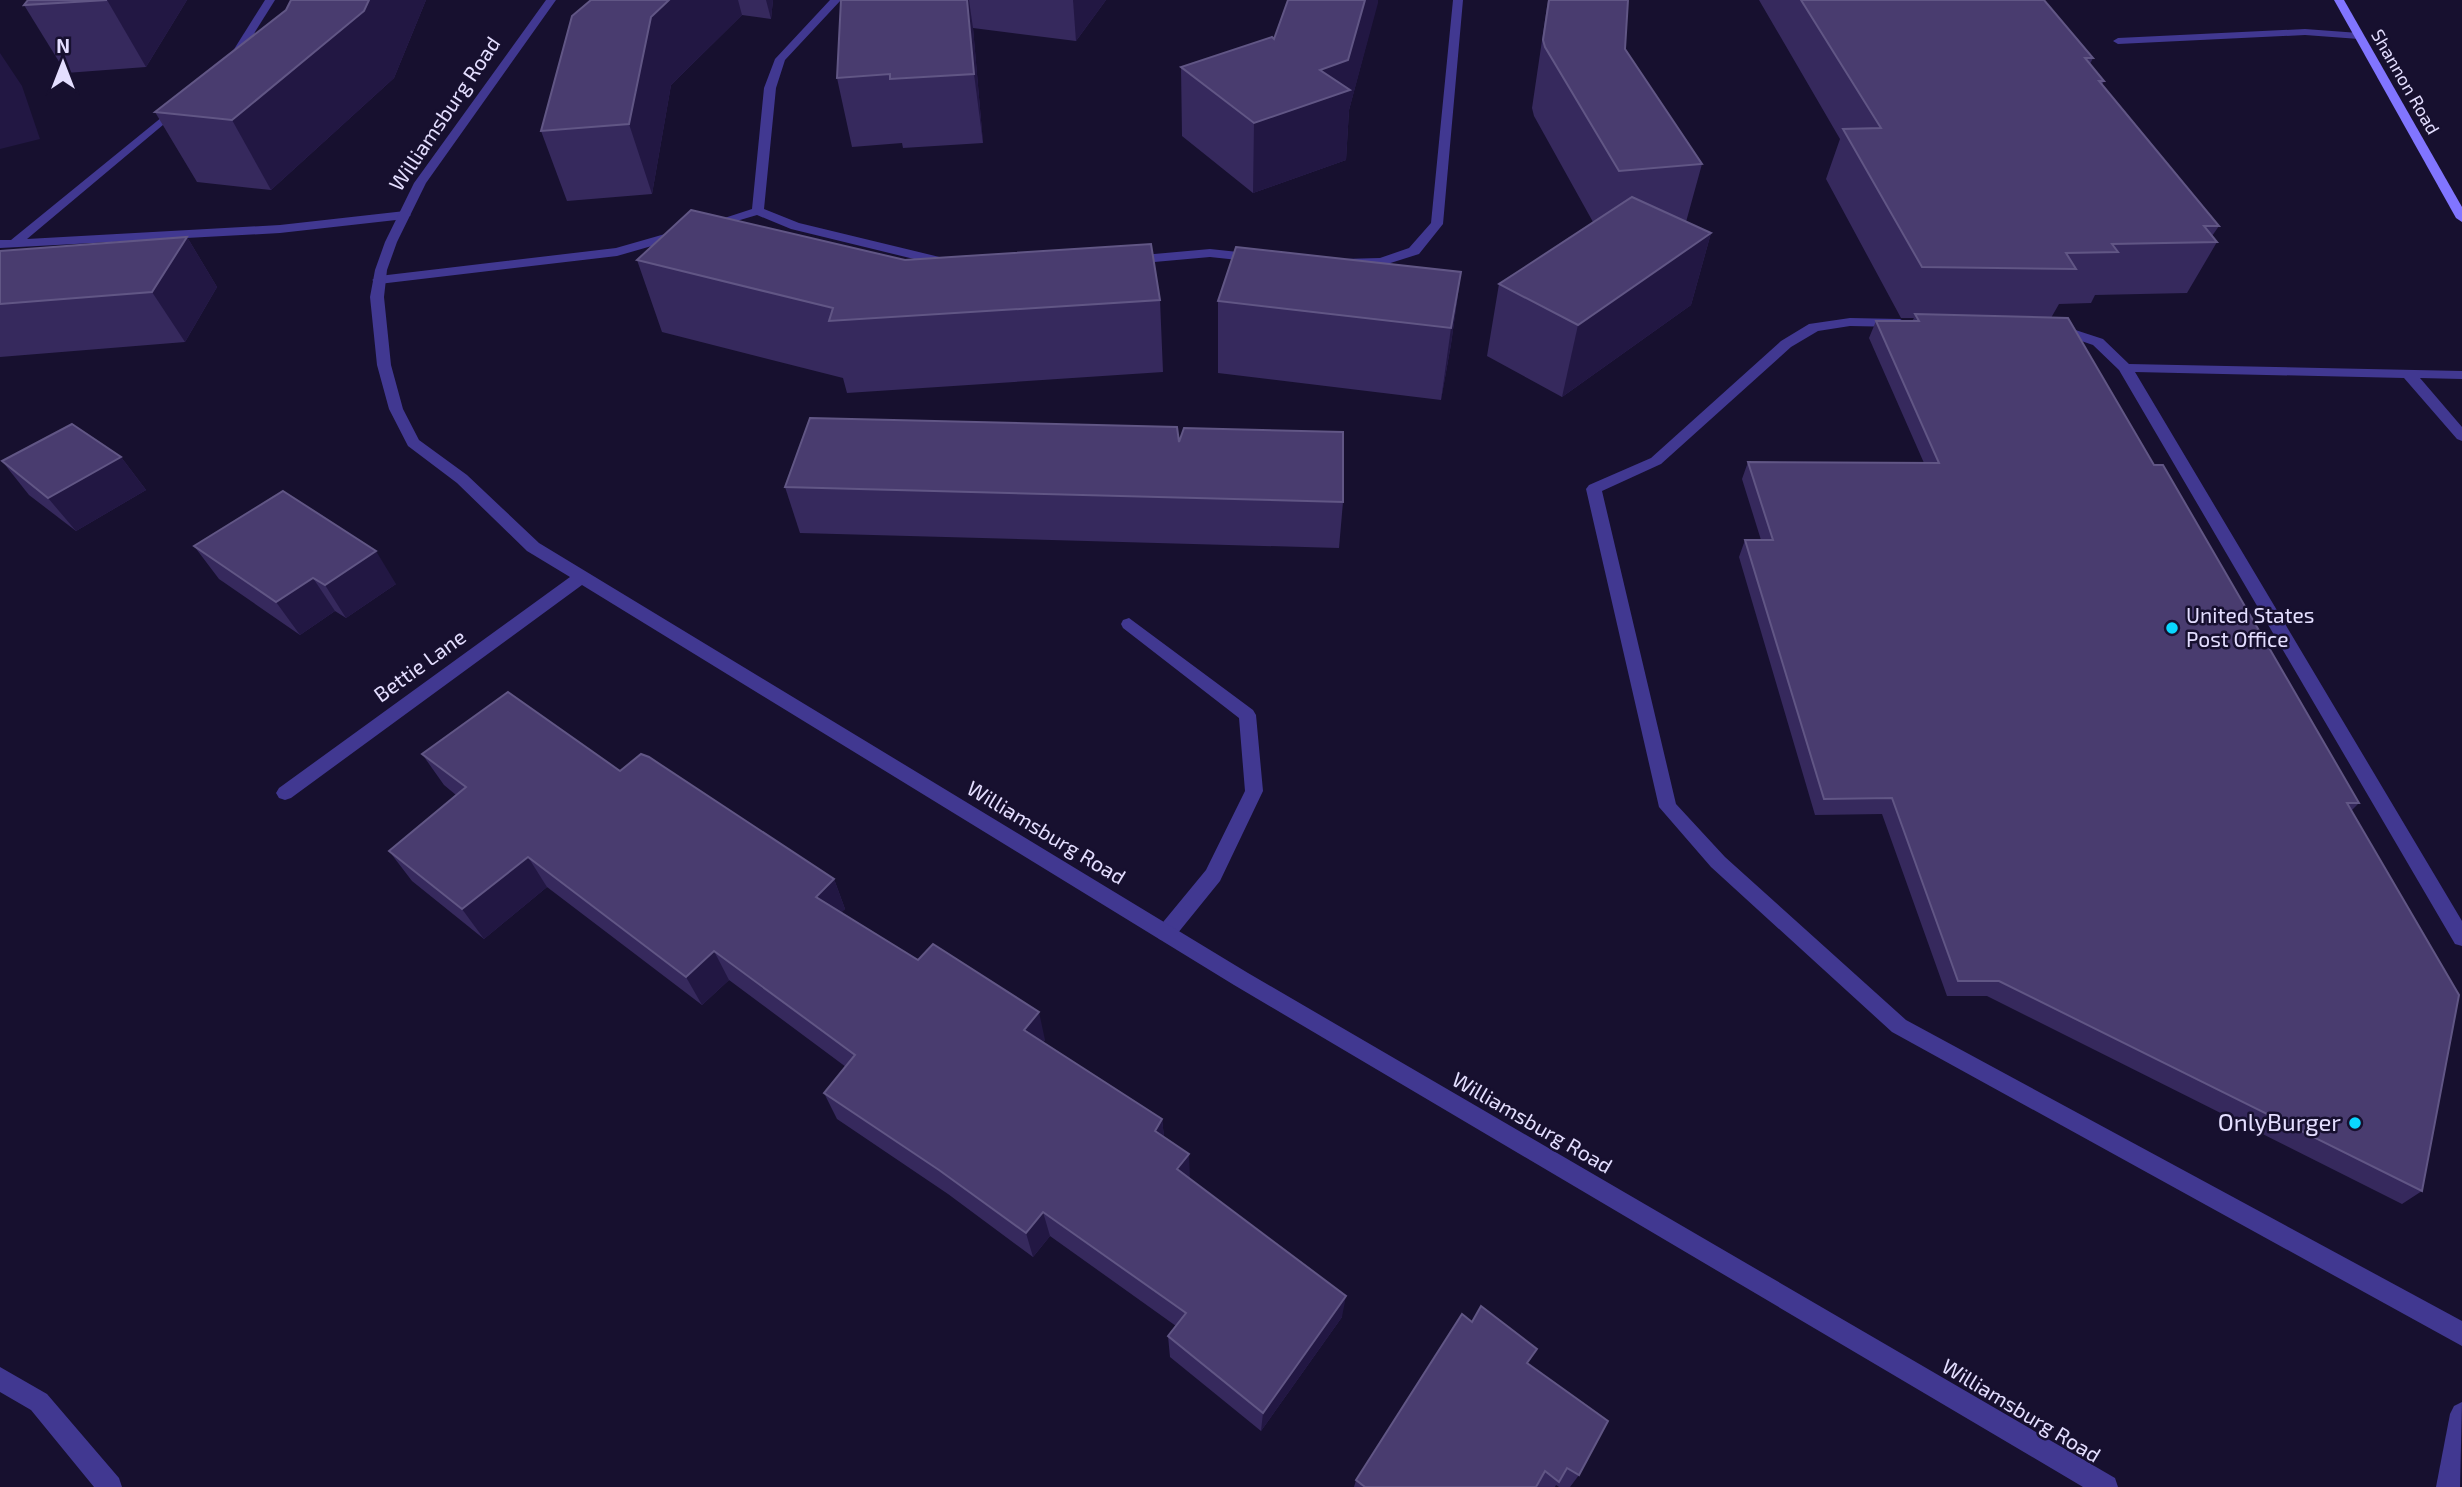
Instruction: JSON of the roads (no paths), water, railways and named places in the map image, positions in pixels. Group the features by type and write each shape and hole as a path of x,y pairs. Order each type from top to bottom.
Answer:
{"street":[{"path":"220,72 231,64 270,0"},
{"name":"Williamsburg Road","path":"551,0 420,183 390,242 377,297 384,365 396,409 413,443 462,479 533,547 1166,933 2106,1487"},
{"path":"758,211 770,88 780,59 836,0"},
{"path":"1341,262 1381,262 1414,251 1437,224 1458,0"},
{"name":"Shannon Road","path":"2339,0 2462,218"},
{"path":"2118,41 2305,32 2359,36"},
{"path":"7,244 189,98"},
{"path":"379,280 617,252 758,211 795,226 964,267"},
{"path":"7,244 280,229 404,215"},
{"path":"1114,262 1210,253 1275,260"},
{"path":"1919,323 1850,322 1827,323 1814,327 1786,344 1656,461 1594,489 1668,807 1718,862 1899,1026 2462,1334"},
{"path":"2042,327 2055,327 2098,342 2125,368 2462,938"},
{"path":"2125,368 2462,375"},
{"path":"2409,375 2462,436"},
{"name":"Bettie Lane","path":"285,793 582,577"},
{"path":"1129,624 1247,715 1254,791 1213,875 1166,933"},
{"path":"0,1380 39,1402 110,1487"},
{"path":"2448,1487 2462,1414"}],"place":[{"name":"United States Post Office","path":"2172,628"},
{"name":"OnlyBurger","path":"2355,1123"}]}
